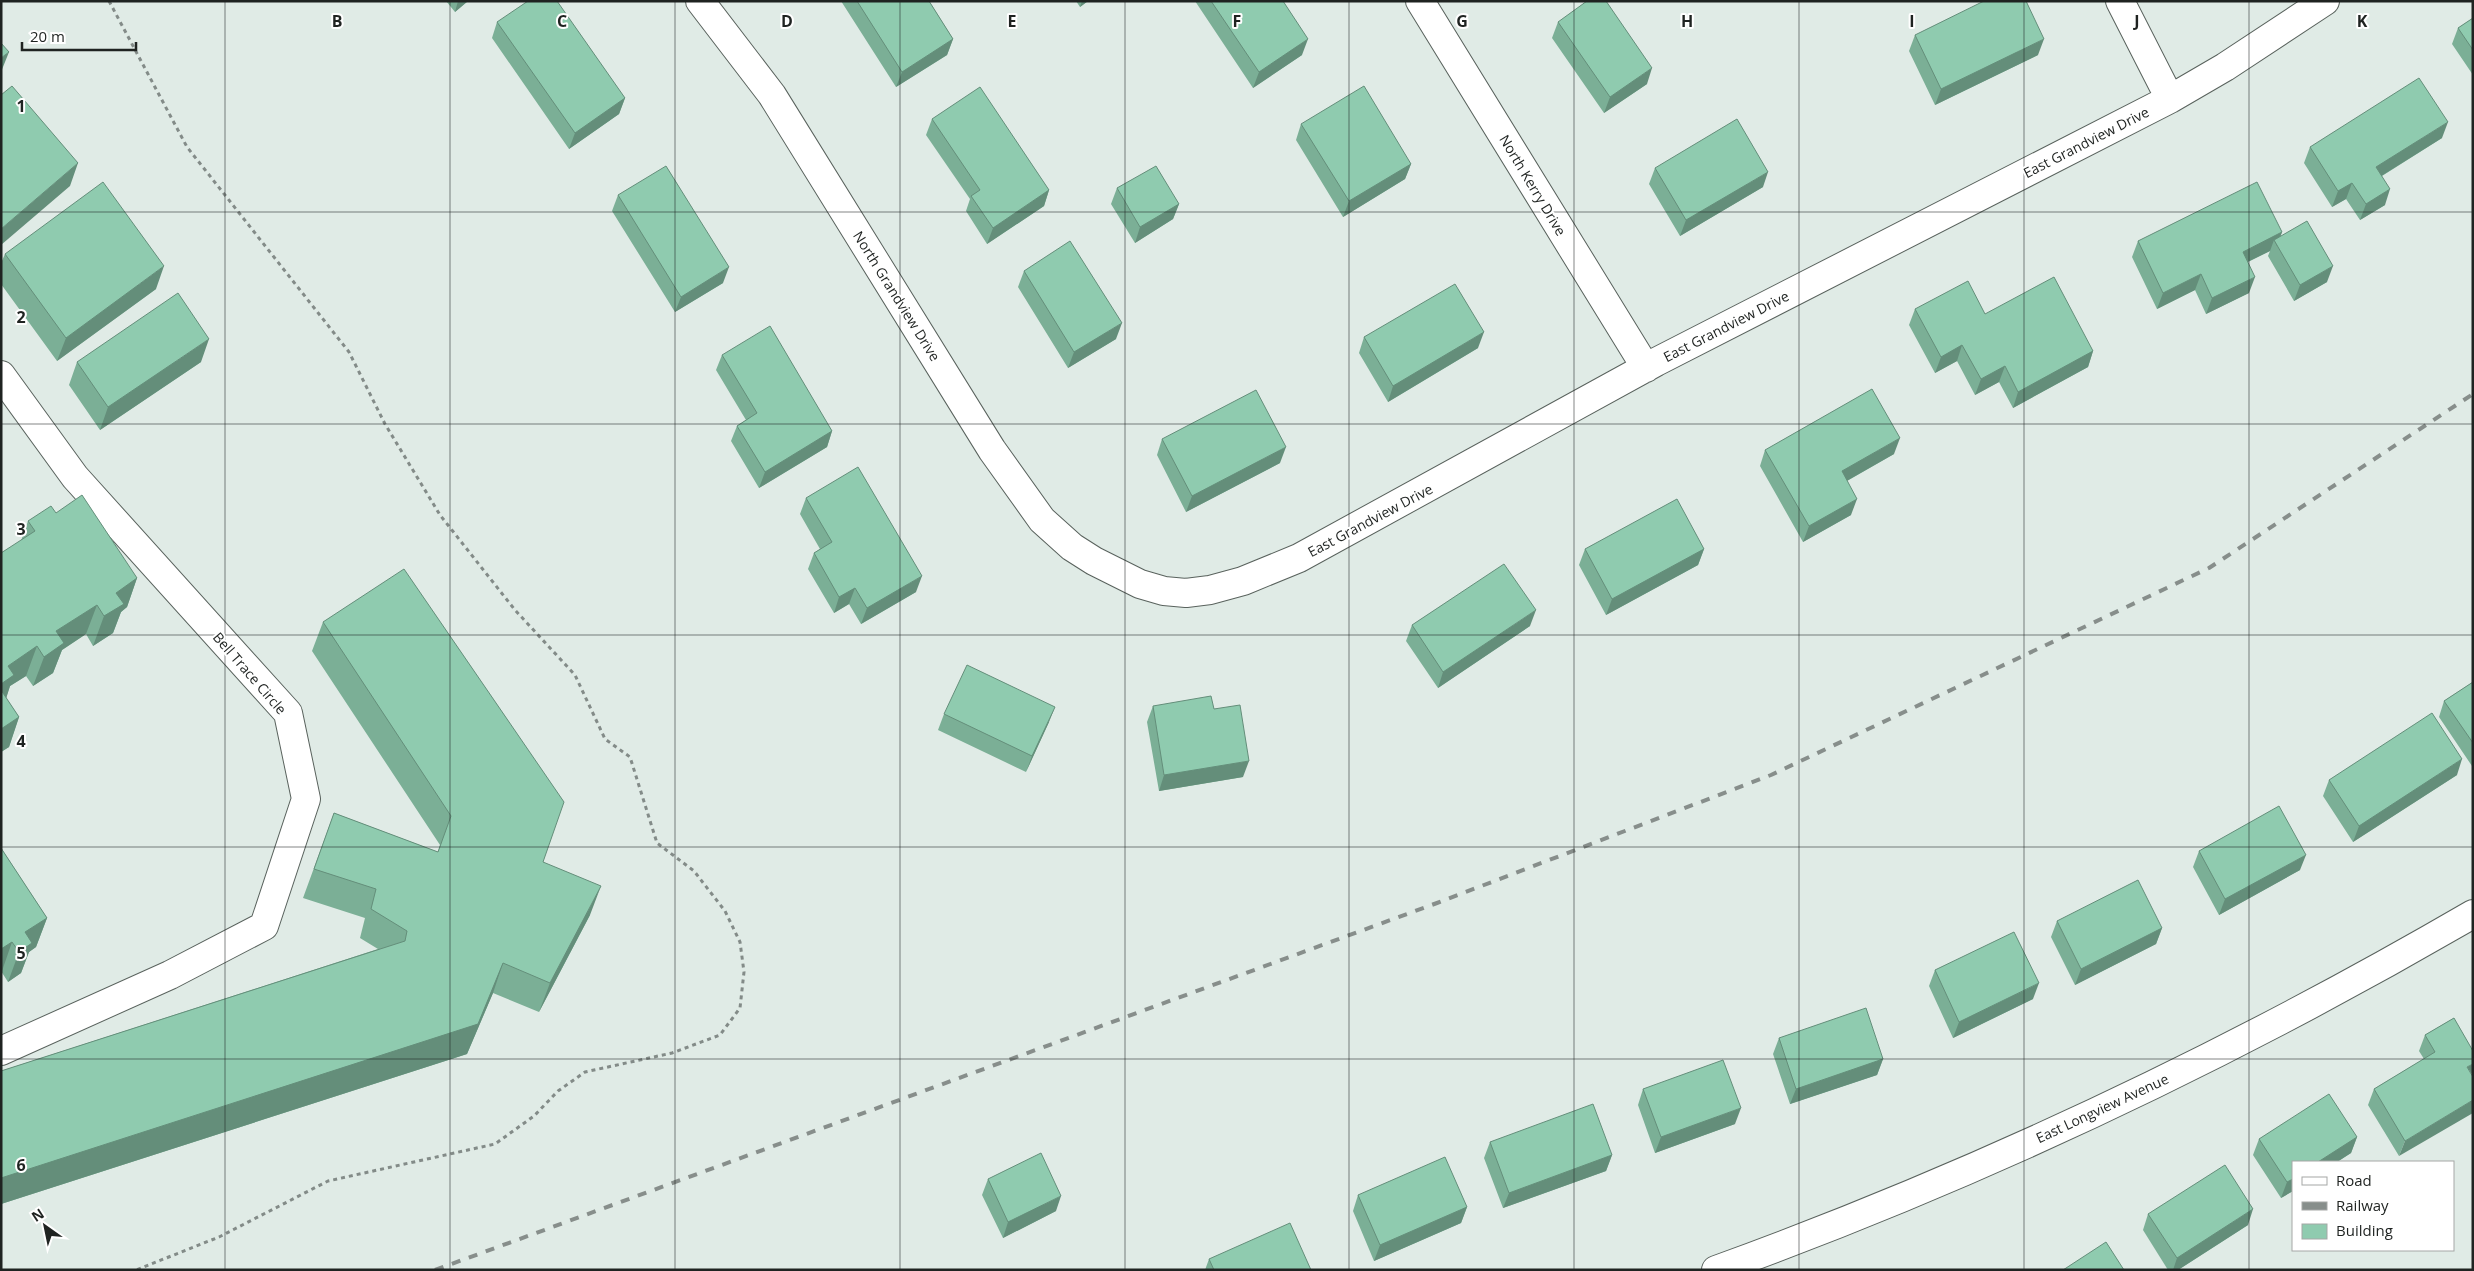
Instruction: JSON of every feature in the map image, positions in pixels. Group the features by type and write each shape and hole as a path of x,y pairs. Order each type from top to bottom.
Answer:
{"street":[{"name":"North Grandview Drive","path":"700,1 772,95 992,450 1017,487 1042,520 1057,534 1072,547 1112,571"},
{"name":"North Kerry Drive","path":"1420,1 1646,368"},
{"path":"2120,1 2170,99"},
{"name":"East Grandview Drive","path":"1112,571 1140,584 1186,593 1210,590 1244,580 1299,558 1646,368 2170,99 2225,67 2325,1"},
{"name":"Bell Trace Circle","path":"1,375 75,477 288,713 306,799 264,926 170,975 1,1051"},
{"name":"East Longview Avenue","path":"1716,1270 1757,1262 2147,1087 2278,1023 2473,914"}],"path":[{"path":"108,1 187,147 349,352 385,424 440,515 515,610 574,675 605,739 630,757 657,843 694,871 724,911 740,942 744,972 740,1008 720,1035 672,1053 585,1072 558,1091 534,1116 495,1144 328,1181 219,1237 136,1270"}],"building":[{"path":"528,1 557,1 625,98 575,133 497,22"},
{"path":"857,1 929,1 953,39 902,72"},
{"path":"1211,1 1283,1 1308,39 1259,72"},
{"path":"1587,1 1606,1 1652,68 1610,97 1558,22"},
{"path":"1984,1 2026,1 2044,39 1941,89 1915,35"},
{"path":"2473,18 2473,50 2458,28"},
{"path":"1,43 9,52 1,58"},
{"path":"2419,78 2448,122 2376,167 2390,189 2366,204 2352,183 2338,191 2310,147"},
{"path":"12,86 78,163 1,229 1,95"},
{"path":"1364,86 1411,164 1349,201 1301,124"},
{"path":"980,87 1049,190 993,228 971,196 980,190 932,119"},
{"path":"1737,119 1768,172 1686,220 1655,168"},
{"path":"666,166 729,267 681,297 618,195"},
{"path":"1156,166 1179,204 1140,227 1117,188"},
{"path":"103,182 164,266 66,338 5,254"},
{"path":"2257,182 2282,232 2243,252 2255,277 2212,298 2201,274 2163,293 2138,241"},
{"path":"2307,221 2333,266 2300,285 2274,240"},
{"path":"1070,241 1122,323 1074,352 1024,271"},
{"path":"2054,277 2093,351 2018,392 2005,366 1981,379 1962,345 1941,357 1915,309 1968,281 1985,314"},
{"path":"1455,284 1484,332 1393,386 1364,337"},
{"path":"178,293 209,339 108,407 77,362"},
{"path":"770,326 832,431 765,472 737,426 757,413 722,355"},
{"path":"1872,389 1900,438 1842,471 1857,499 1809,526 1765,450"},
{"path":"1256,390 1286,447 1192,496 1162,439"},
{"path":"858,467 922,576 867,608 855,588 839,597 814,553 832,542 806,498"},
{"path":"82,495 137,578 116,593 124,604 104,616 97,605 56,631 64,643 44,657 37,646 8,666 14,675 1,684 1,553 35,531 28,521 51,506 56,513"},
{"path":"1677,499 1704,549 1612,599 1585,549"},
{"path":"1504,564 1536,610 1443,672 1412,625"},
{"path":"404,569 564,802 543,862 601,886 550,983 503,963 478,1024 1,1178 1,1071 405,941 407,931 371,909 376,889 314,869 334,813 438,852 451,816 323,622"},
{"path":"967,665 1055,707 1032,756 944,714"},
{"path":"2473,682 2473,743 2444,701"},
{"path":"1,690 19,717 1,729"},
{"path":"1211,696 1214,709 1240,705 1249,761 1164,775 1153,706"},
{"path":"2432,713 2462,759 2359,826 2329,780"},
{"path":"2279,806 2306,855 2225,899 2199,851"},
{"path":"1,848 47,918 25,932 32,943 19,952 12,942 1,949"},
{"path":"2138,880 2162,928 2081,969 2057,921"},
{"path":"2014,932 2039,983 1959,1022 1935,970"},
{"path":"1866,1008 1883,1059 1796,1089 1779,1038"},
{"path":"2454,1018 2473,1051 2473,1064 2467,1067 2473,1077 2473,1100 2405,1141 2374,1089 2435,1052 2425,1035"},
{"path":"1723,1060 1741,1108 1661,1137 1643,1089"},
{"path":"2329,1094 2357,1137 2320,1161 2292,1161 2292,1180 2287,1182 2259,1139"},
{"path":"1593,1104 1612,1155 1509,1193 1490,1142"},
{"path":"1041,1153 1061,1196 1008,1222 988,1179"},
{"path":"1445,1157 1467,1207 1380,1245 1358,1195"},
{"path":"2225,1165 2253,1209 2177,1258 2148,1214"},
{"path":"1290,1223 1311,1270 1214,1270 1209,1259"},
{"path":"2106,1242 2124,1270 2063,1270"}],"railway":[{"path":"435,1270 1437,903 1771,775 2209,568 2473,394"}]}
